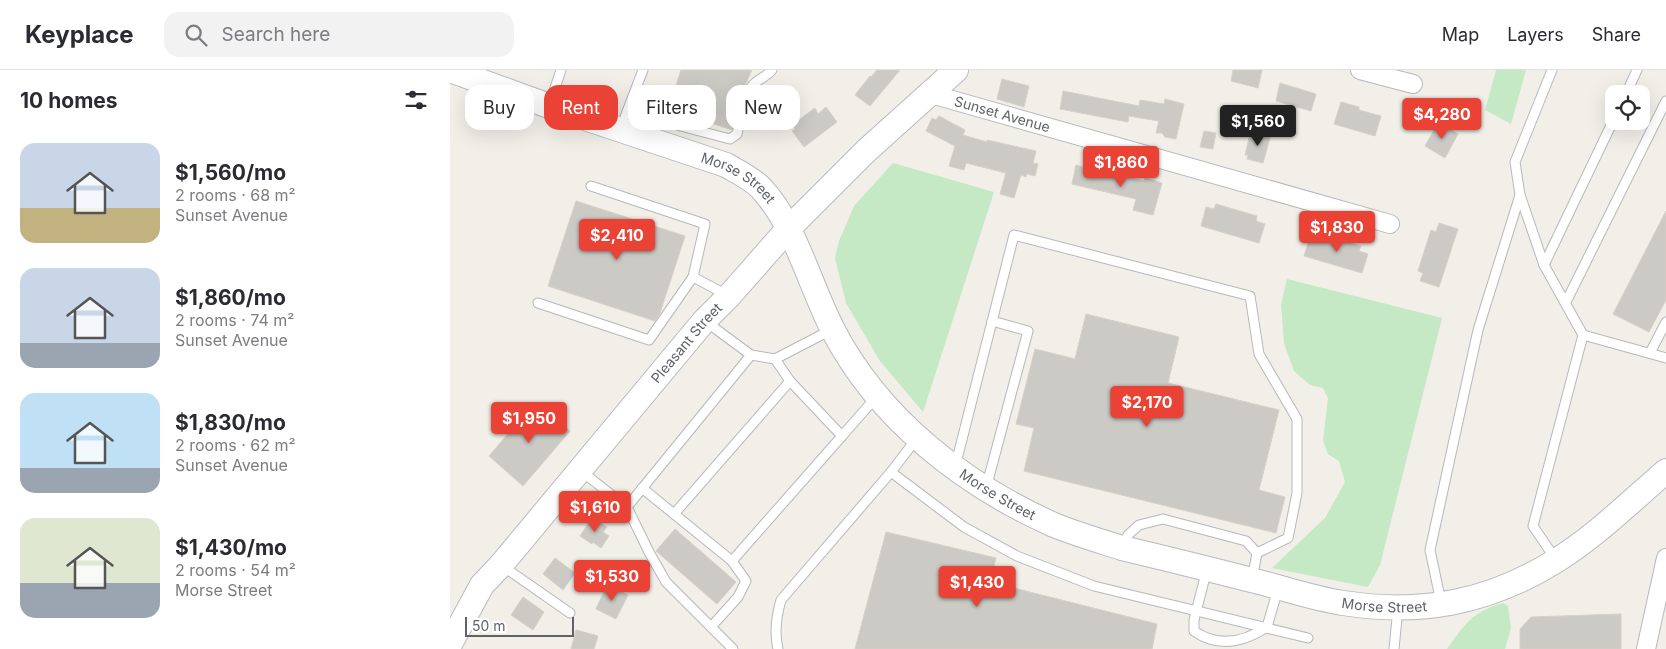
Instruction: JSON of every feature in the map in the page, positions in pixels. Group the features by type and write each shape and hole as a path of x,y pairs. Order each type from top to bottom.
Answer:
{"street":[{"name":"Morse Street","path":"450,70 544,104"},
{"name":"Pleasant Street","path":"450,644 482,585 501,565 704,321 729,296 788,229 880,138 956,70"},
{"path":"1360,70 1413,84"},
{"name":"Sunset Avenue","path":"930,94 1390,224"},
{"name":"Morse Street","path":"618,120 726,165 748,178 760,188 773,203 788,229 832,329 844,351 877,395 917,438 955,467 1012,503 1055,525 1122,548 1342,603 1398,608 1441,605 1504,588 1556,561 1585,540 1666,471"},
{"path":"1646,649 1666,558"}],"lane":[{"path":"556,85 561,70"},
{"path":"643,70 624,121 730,138 737,134 746,96 754,84 767,76 772,70"},
{"path":"1552,70 1515,162 1520,195 1544,265 1583,335 1533,526 1556,561"},
{"path":"1630,85 1637,70"},
{"path":"1566,302 1666,101"},
{"path":"1544,265 1609,130"},
{"path":"538,303 649,340 693,277 705,224 591,186"},
{"path":"1441,605 1430,550 1478,330 1520,195"},
{"path":"955,467 1014,234 1250,296 1259,354 1297,419 1297,493 1288,538 1257,553"},
{"path":"693,277 729,296"},
{"path":"704,321 751,355 775,359 832,329"},
{"path":"986,488 1028,331 992,321"},
{"path":"1650,353 1666,322"},
{"path":"1583,335 1666,358"},
{"path":"627,507 751,355"},
{"path":"775,359 790,381 842,436"},
{"path":"674,514 790,381"},
{"path":"732,561 877,395"},
{"path":"778,649 775,618 780,600 891,472 917,438"},
{"path":"580,470 627,507 666,582 733,649"},
{"path":"891,472 964,527 1017,556 1094,586 1308,638"},
{"path":"642,488 732,561 746,581 738,597 711,627"},
{"path":"1122,548 1128,535 1139,525 1163,519 1246,541 1257,553"},
{"path":"1252,580 1257,553"},
{"path":"501,565 570,613"},
{"path":"1207,569 1196,610 1194,631 1203,637 1220,642 1238,641 1255,635 1267,627 1278,587"},
{"path":"1394,649 1398,608"}],"green space":[{"path":"1496,70 1526,70 1511,124 1485,110"},
{"path":"893,163 994,192 923,412 880,361 846,303 835,258 839,241 854,206"},
{"path":"1287,279 1442,318 1380,565 1368,587 1272,568 1325,518 1345,482 1339,461 1328,454 1323,441 1328,398 1323,388 1310,385 1294,371 1284,343 1281,304"},
{"path":"1503,603 1508,606 1511,628 1505,649 1447,649 1476,615"}],"building":[{"path":"681,70 752,70 745,85 726,85 726,128 716,125 716,85 676,85"},
{"path":"877,70 900,70 870,106 855,95"},
{"path":"1233,70 1262,70 1258,88 1231,81"},
{"path":"1002,79 1029,86 1024,107 997,99"},
{"path":"1280,83 1316,94 1311,111 1276,101"},
{"path":"1063,91 1139,106 1140,100 1164,104 1165,99 1184,104 1176,139 1165,137 1162,133 1156,133 1159,121 1129,116 1128,122 1060,109"},
{"path":"1341,102 1359,107 1359,110 1381,116 1375,136 1334,124"},
{"path":"826,107 837,122 804,147 792,131 800,130 800,119 815,108 818,114"},
{"path":"939,116 965,130 963,135 987,142 987,140 1036,151 1033,163 1038,164 1035,176 1027,174 1026,177 1021,175 1014,198 1000,194 1006,173 966,163 964,170 949,166 955,146 926,131 932,118 936,120"},
{"path":"1438,123 1458,134 1445,158 1425,146"},
{"path":"1204,131 1216,133 1213,149 1200,147"},
{"path":"1259,131 1271,134 1263,163 1247,159 1248,155 1245,155 1250,134 1258,136"},
{"path":"1076,165 1118,178 1119,175 1144,181 1145,178 1162,183 1153,215 1133,210 1136,199 1072,184"},
{"path":"576,201 685,236 660,313 655,321 548,286"},
{"path":"1216,204 1257,216 1256,221 1265,224 1259,243 1201,226 1206,207 1214,209"},
{"path":"1666,211 1666,300 1649,332 1613,314"},
{"path":"1439,223 1458,229 1439,287 1420,281 1423,273 1418,271 1431,230 1436,232"},
{"path":"1319,234 1361,246 1359,251 1368,254 1362,273 1304,256 1310,237 1318,239"},
{"path":"1086,314 1179,337 1168,383 1279,410 1259,490 1285,497 1276,533 1024,471 1034,428 1016,424 1035,349 1075,359"},
{"path":"535,402 570,431 523,486 489,456"},
{"path":"592,518 607,527 603,532 609,536 601,548 580,536"},
{"path":"675,529 736,582 717,604 656,551"},
{"path":"886,532 996,558 990,582 1157,624 1152,649 855,649"},
{"path":"555,558 575,573 563,590 543,574"},
{"path":"607,585 628,595 616,619 596,609"},
{"path":"523,597 544,612 533,630 511,615"},
{"path":"1621,614 1621,649 1520,649 1520,629 1531,617"},
{"path":"576,630 598,636 594,649 571,649"}]}
